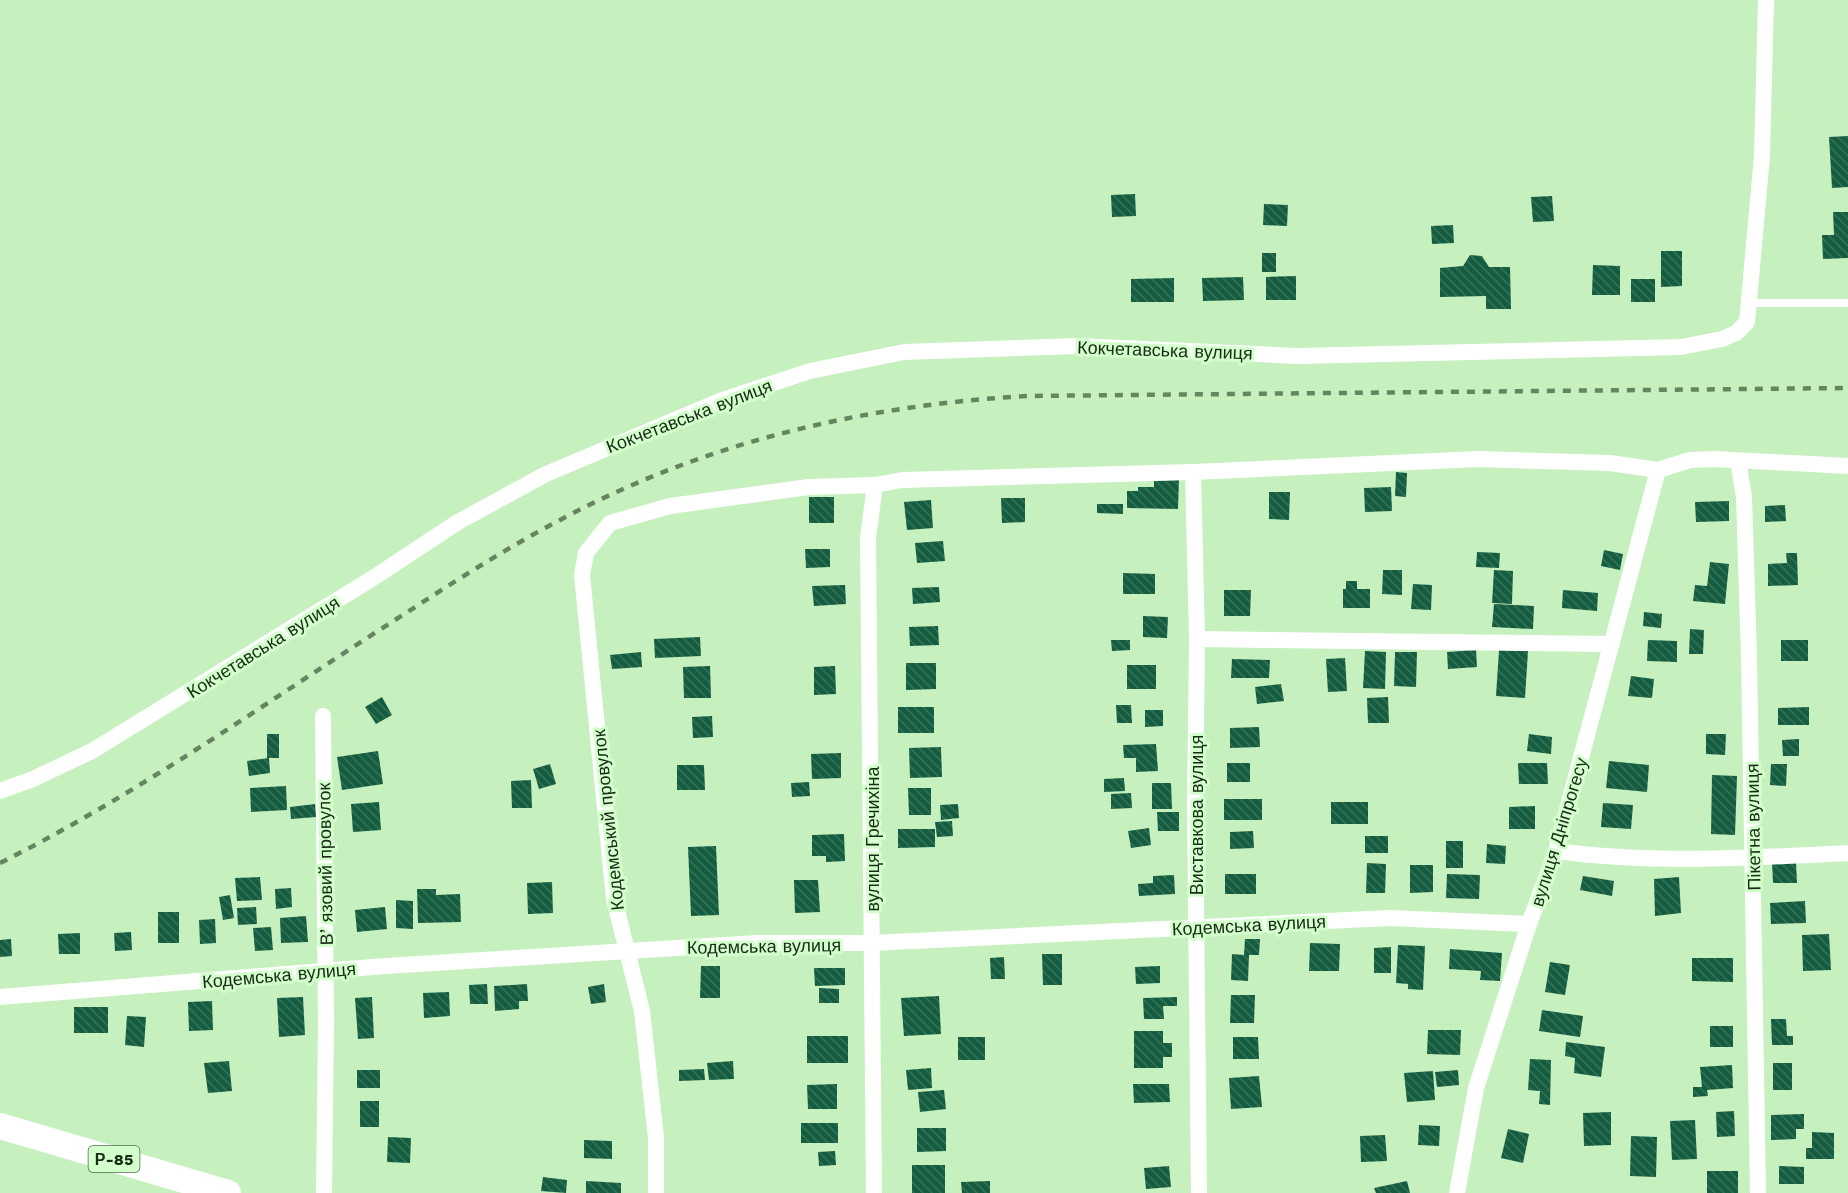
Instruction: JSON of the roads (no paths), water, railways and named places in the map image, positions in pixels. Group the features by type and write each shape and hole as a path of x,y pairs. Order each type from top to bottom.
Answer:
{"main road":[{"name":"Р-85","path":"0,1126 228,1193"}],"street":[{"path":"1749,303 1762,156 1766,0"},
{"name":"Кокчетавська вулиця","path":"0,791 33,779 92,751 373,578 458,522 546,474 722,400 810,371 904,352 1077,346 1298,356 1680,347 1722,339 1736,333 1747,322 1749,303"},
{"path":"875,485 921,479 1193,472 1478,459 1610,463 1658,470 1690,460 1848,466"},
{"name":"Пікетна вулиця","path":"1738,461 1745,508 1754,858 1758,1193"},
{"name":"вулиця Дніпрогесу","path":"1457,1193 1476,1088 1529,924 1556,851 1658,470"},
{"name":"Виставкова вулиця","path":"1193,472 1197,639 1195,806 1199,1193"},
{"name":"Кодемський провулок","path":"656,1193 656,1138 642,1011 614,900 582,575 586,553 610,523 670,506 809,487 875,485"},
{"name":"вулиця Гречихіна","path":"874,1193 868,538 875,485"},
{"path":"1197,639 1612,644"},
{"name":"Вʼязовий провулок","path":"323,716 326,971 324,1193"},
{"path":"1556,851 1613,859 1754,858 1848,853"},
{"name":"Кодемська вулиця","path":"0,997 326,971 757,943 871,943 1389,918 1529,924"}],"lane":[{"path":"1749,303 1848,303"}],"railway":[{"path":"0,863 156,775 458,580 538,532 593,503 669,470 769,437 871,414 922,406 1027,396 1848,388"}]}
